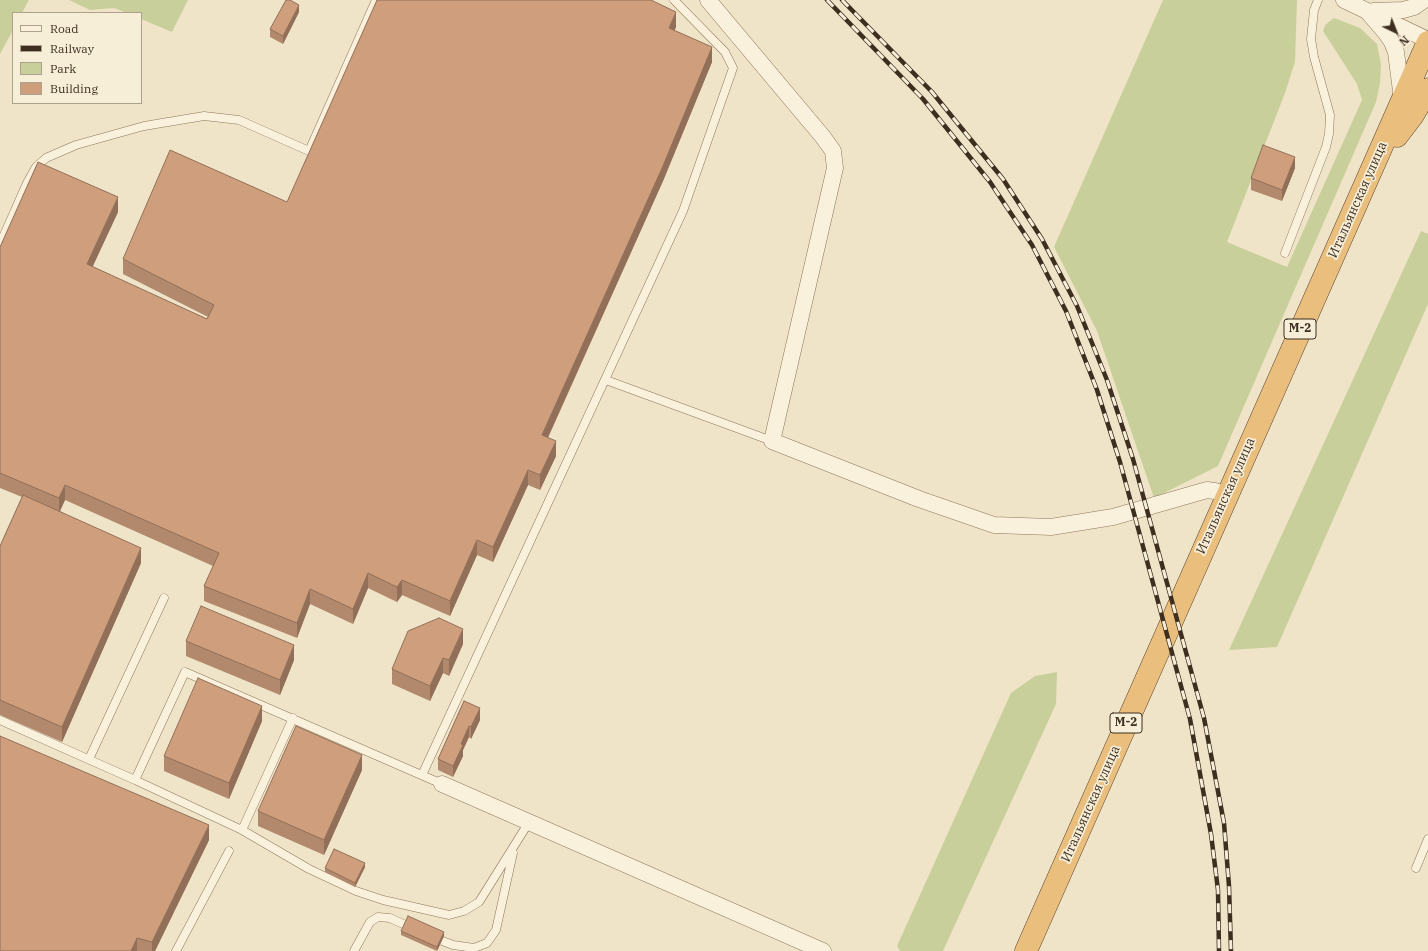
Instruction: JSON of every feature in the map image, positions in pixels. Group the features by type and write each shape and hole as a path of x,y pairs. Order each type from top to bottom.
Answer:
{"highway":[{"name":"Итальянская улица","path":"1026,951 1226,495 1428,41"},
{"path":"1374,163 1399,134 1428,89"}],"street":[{"path":"708,0 823,137 833,151 835,168 772,441 919,499 994,525 1051,527 1113,517 1207,490 1226,495"},
{"path":"1344,0 1428,41"},
{"path":"1367,11 1393,12 1414,6 1424,0"},
{"path":"1367,11 1392,42 1398,60 1402,101"},
{"path":"442,784 823,951"}],"lane":[{"path":"0,244 27,183 36,167 46,158 76,145 144,126 204,116 239,120 309,151 376,0"},
{"path":"422,776 683,211 733,68 725,52 674,0"},
{"path":"1285,253 1326,147 1329,134 1330,115 1314,57 1311,39 1313,16 1318,0"},
{"path":"606,380 772,441"},
{"path":"89,759 164,598"},
{"path":"135,780 185,672 442,784"},
{"path":"242,830 292,718"},
{"path":"0,720 89,759 242,830 309,869 356,891 382,900 449,915 464,912 479,902 529,822"},
{"path":"1416,868 1428,839"},
{"path":"354,951 370,922 378,917 390,918 453,945 474,948 487,943 496,930 514,847"},
{"path":"176,951 229,851"}],"green space":[{"path":"0,0 29,0 23,12 12,12 12,32 0,54"},
{"path":"69,0 188,0 172,32 142,19 142,12 124,12 114,8 90,10"},
{"path":"1163,0 1297,0 1295,62 1285,93 1227,242 1287,267 1362,100 1357,84 1323,31 1325,25 1334,18 1360,28 1377,44 1381,64 1380,83 1376,102 1218,466 1154,498 1097,331 1054,247"},
{"path":"1421,231 1428,234 1428,304 1277,647 1229,650"},
{"path":"1057,672 1056,704 943,951 900,951 897,946 1011,693 1035,676"}],"building":[{"path":"286,0 290,0 299,5 283,36 270,29"},
{"path":"377,0 651,0 676,12 669,28 712,47 663,166 542,435 556,441 540,475 528,470 493,547 477,540 450,601 402,580 397,587 368,573 353,609 310,589 297,623 204,586 219,553 65,485 59,498 0,473 0,247 38,162 118,197 87,264 207,319 214,305 123,259 170,150 287,202"},
{"path":"1263,145 1295,157 1282,190 1251,178"},
{"path":"23,495 141,548 62,727 0,700 0,546"},
{"path":"201,606 294,645 280,680 186,641"},
{"path":"439,618 463,629 449,660 443,658 430,686 392,669 408,631"},
{"path":"198,678 262,706 229,783 164,756"},
{"path":"464,701 480,708 471,727 469,726 461,744 463,745 453,766 438,759"},
{"path":"296,726 362,755 324,840 258,811"},
{"path":"0,736 209,825 152,942 137,938 131,951 0,951"},
{"path":"334,849 365,863 355,883 325,868"},
{"path":"408,916 444,932 437,947 401,931"}],"railway":[{"path":"827,0 923,99 990,182 1032,245 1066,311 1097,390 1120,462 1190,719 1211,834 1218,890 1219,951"},
{"path":"842,0 932,92 1003,179 1042,239 1077,306 1107,380 1133,459 1204,718 1224,823 1229,886 1231,951"}]}
